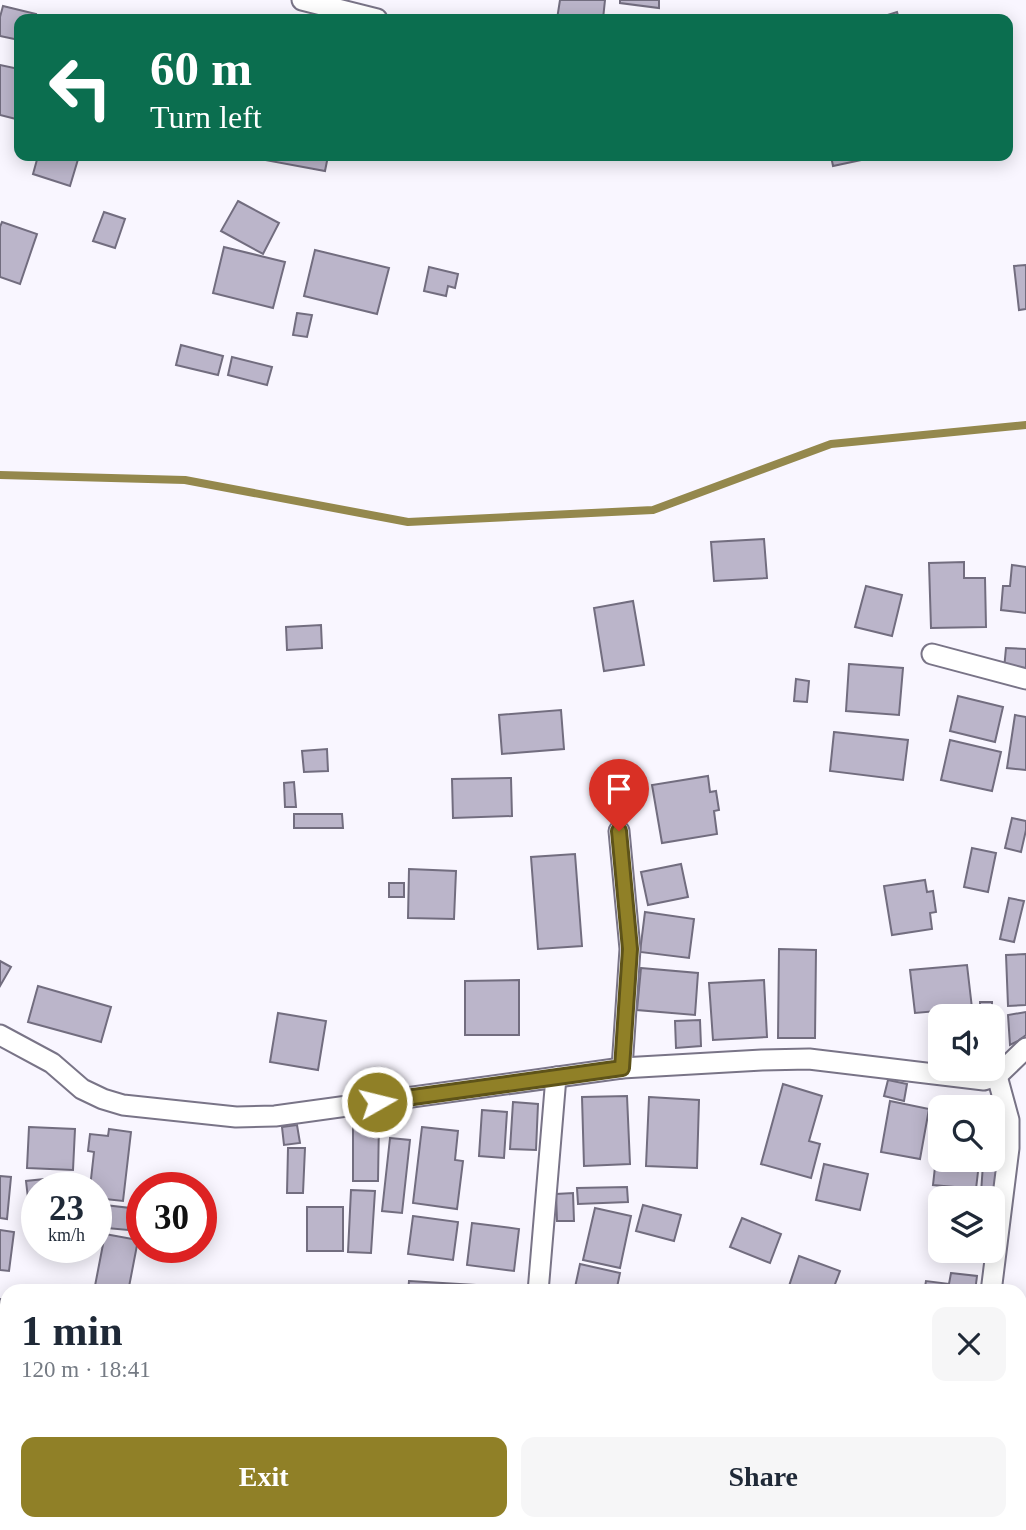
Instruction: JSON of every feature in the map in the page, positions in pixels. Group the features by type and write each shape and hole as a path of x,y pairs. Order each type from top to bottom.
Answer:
{"street":[{"path":"302,0 357,14"},
{"path":"932,654 1026,679"},
{"path":"619,831 630,949 622,1068"},
{"path":"0,1035 52,1063 82,1089 103,1099 123,1105 236,1117 275,1116 622,1068 809,1059 928,1073"},
{"path":"1005,1068 1026,1048"},
{"path":"539,1284 555,1077"},
{"path":"992,1284 1009,1148 1009,1120 998,1081"}],"building":[{"path":"560,0 605,0 604,14 558,14"},
{"path":"620,0 659,0 659,8 620,3"},
{"path":"3,6 36,14 14,14 14,39 0,36"},
{"path":"0,65 14,68 14,118 0,115"},
{"path":"37,161 78,161 70,186 33,174"},
{"path":"270,161 327,161 325,171"},
{"path":"832,161 856,161 833,166"},
{"path":"238,201 279,223 263,254 221,231"},
{"path":"104,212 125,219 115,248 93,241"},
{"path":"2,222 37,234 20,284 0,277"},
{"path":"224,247 285,262 273,308 213,293"},
{"path":"315,250 389,268 377,314 304,296"},
{"path":"1026,265 1026,309 1019,310 1014,266"},
{"path":"429,267 458,274 455,288 448,286 446,296 424,291"},
{"path":"297,313 312,315 307,337 293,335"},
{"path":"181,345 223,356 218,375 176,365"},
{"path":"232,357 272,367 267,385 228,375"},
{"path":"764,539 767,578 714,581 711,542"},
{"path":"964,562 964,578 985,578 986,627 931,628 929,563"},
{"path":"1012,565 1026,567 1026,613 1001,610 1003,586 1010,586"},
{"path":"866,586 902,595 892,636 855,627"},
{"path":"633,601 644,665 604,671 594,608"},
{"path":"321,625 322,648 287,650 286,627"},
{"path":"1006,648 1026,649 1026,671 1004,669"},
{"path":"849,664 903,668 899,715 846,711"},
{"path":"796,679 809,681 807,702 794,701"},
{"path":"958,696 1003,707 995,742 950,731"},
{"path":"561,710 564,749 502,754 499,715"},
{"path":"1015,715 1026,717 1026,770 1007,768"},
{"path":"834,732 908,740 903,780 830,771"},
{"path":"950,740 1001,752 992,791 941,780"},
{"path":"327,749 328,771 304,772 302,751"},
{"path":"708,776 710,792 716,791 719,810 714,811 717,834 662,843 652,785"},
{"path":"511,778 512,816 453,818 452,779"},
{"path":"294,782 296,807 285,807 284,783"},
{"path":"294,814 342,814 343,828 294,828"},
{"path":"1012,818 1026,821 1021,852 1005,848"},
{"path":"972,848 996,853 988,892 964,887"},
{"path":"575,854 582,946 538,949 531,857"},
{"path":"681,864 688,897 648,905 641,872"},
{"path":"409,869 456,871 454,919 408,918"},
{"path":"925,880 927,892 933,891 936,912 930,913 932,929 892,935 884,886"},
{"path":"389,883 404,883 404,897 389,897"},
{"path":"1009,898 1024,901 1014,942 1000,939"},
{"path":"645,912 694,919 689,958 640,952"},
{"path":"779,949 816,950 815,1038 778,1038"},
{"path":"1026,954 1026,1005 1008,1006 1006,955"},
{"path":"0,961 11,967 0,986"},
{"path":"967,965 972,1004 928,1004 928,1012 915,1013 910,970"},
{"path":"641,968 698,973 695,1015 637,1010"},
{"path":"519,980 519,1035 465,1035 465,981"},
{"path":"764,980 767,1037 713,1040 709,983"},
{"path":"38,986 111,1007 101,1042 28,1022"},
{"path":"1026,1012 1026,1035 1010,1045 1008,1015"},
{"path":"278,1013 326,1021 318,1070 270,1062"},
{"path":"700,1020 701,1046 676,1048 675,1021"},
{"path":"888,1080 907,1084 904,1101 884,1096"},
{"path":"783,1084 822,1096 809,1141 820,1144 811,1178 761,1164"},
{"path":"627,1096 630,1164 584,1166 582,1097"},
{"path":"649,1097 699,1100 697,1168 646,1166"},
{"path":"890,1101 928,1109 920,1159 881,1152"},
{"path":"513,1102 538,1104 536,1150 510,1149"},
{"path":"386,1107 401,1109 397,1130 383,1127"},
{"path":"482,1110 507,1112 504,1158 479,1156"},
{"path":"353,1119 379,1120 378,1181 353,1181"},
{"path":"297,1125 300,1143 284,1145 282,1127"},
{"path":"29,1127 75,1129 73,1170 27,1168"},
{"path":"422,1127 458,1131 455,1160 463,1161 457,1209 413,1203"},
{"path":"109,1129 131,1132 123,1201 112,1200 112,1172 92,1172 94,1152 88,1151 90,1134 108,1136"},
{"path":"390,1138 410,1140 402,1213 382,1211"},
{"path":"288,1148 305,1148 303,1193 287,1193"},
{"path":"824,1164 868,1174 860,1210 816,1200"},
{"path":"934,1172 978,1172 976,1186 933,1185"},
{"path":"982,1172 998,1172 997,1186 981,1186"},
{"path":"0,1176 11,1177 7,1219 0,1218"},
{"path":"627,1187 628,1202 578,1204 577,1188"},
{"path":"351,1190 375,1191 371,1253 348,1252"},
{"path":"573,1193 574,1221 557,1221 556,1194"},
{"path":"643,1205 681,1215 674,1241 636,1231"},
{"path":"112,1206 126,1208 126,1230 112,1228"},
{"path":"307,1207 343,1207 343,1251 307,1251"},
{"path":"595,1208 631,1216 620,1268 583,1260"},
{"path":"413,1216 458,1222 453,1260 408,1254"},
{"path":"742,1218 781,1234 770,1263 730,1247"},
{"path":"472,1223 519,1229 514,1271 467,1265"},
{"path":"0,1230 14,1232 9,1271 0,1270"},
{"path":"112,1235 126,1238 126,1263 134,1263 130,1284 95,1284 99,1263 112,1263"},
{"path":"799,1256 840,1271 835,1284 790,1284"},
{"path":"580,1264 620,1273 618,1284 576,1284"},
{"path":"951,1273 977,1276 976,1284 949,1284"},
{"path":"409,1281 459,1284 409,1284"},
{"path":"926,1281 949,1284 925,1284"}],"waterway":[{"path":"0,475 185,480 408,522 653,510 831,444 1026,425"}],"route":[{"path":"377,1102 622,1068 630,949 619,831"}]}
